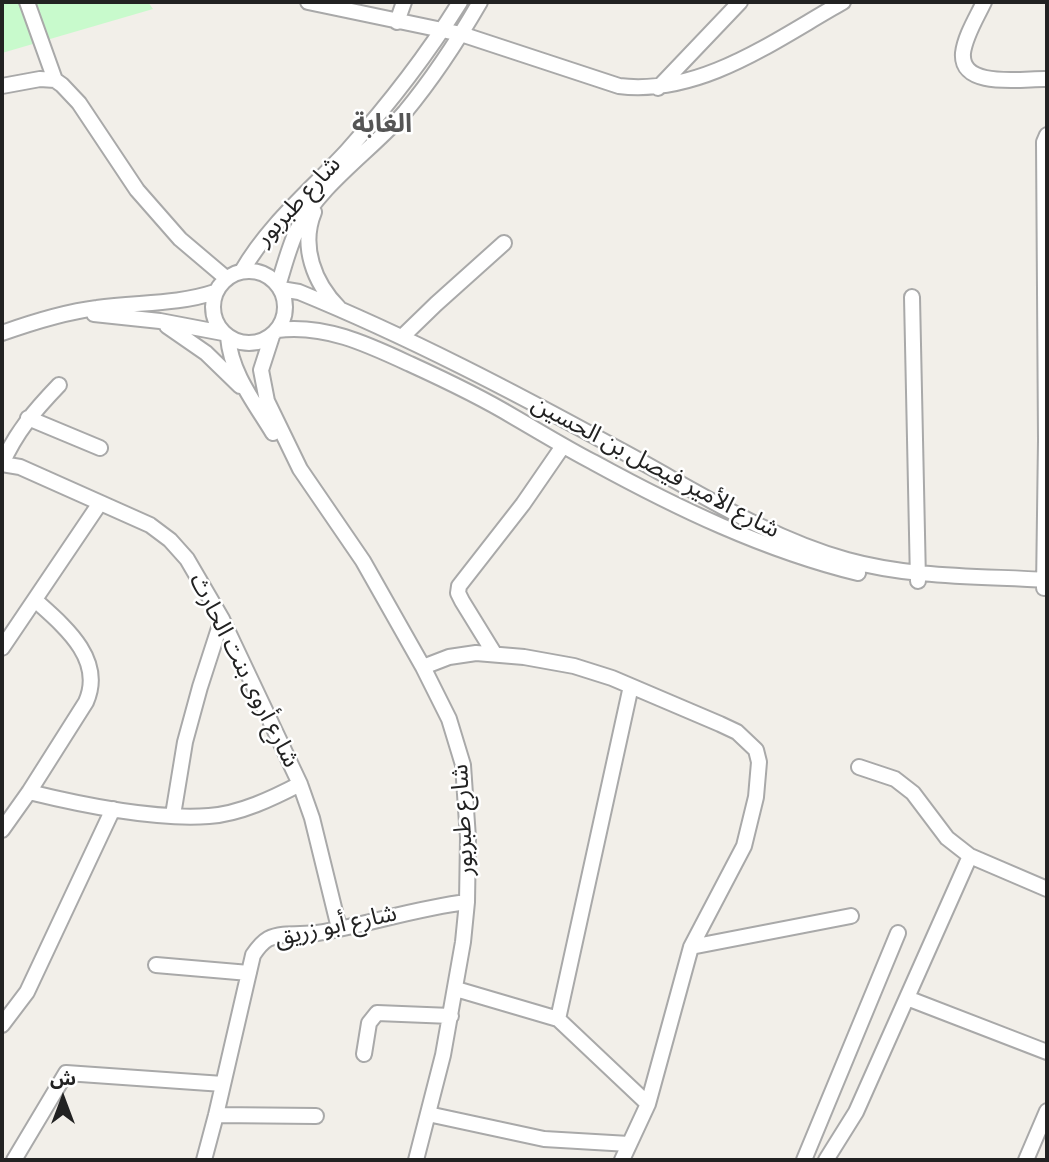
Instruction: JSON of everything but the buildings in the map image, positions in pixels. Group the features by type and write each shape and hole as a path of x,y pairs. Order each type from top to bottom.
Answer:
{"street":[{"path":"27,2 55,80 79,103 137,190 180,239 226,278"},
{"path":"307,2 461,34 619,86 658,88 682,83 717,70 843,2"},
{"path":"397,22 404,2"},
{"name":"شارع طبربور","path":"242,271 265,237 347,151 406,80 460,2"},
{"name":"شارع طبربور","path":"279,287 297,231 320,197 405,112 461,34 480,2"},
{"path":"658,88 740,2"},
{"path":"984,2 964,51 965,67 969,72 990,79 1047,79"},
{"path":"2,86 31,80 55,80"},
{"path":"1045,584 1044,142 1047,135"},
{"path":"320,197 309,228 310,258 324,289 344,313"},
{"path":"402,337 504,243"},
{"path":"79,312 160,321 250,343 274,333 285,310 279,287 262,273 242,271 226,278 215,292 213,313 226,335"},
{"name":"شارع الأمير فيصل بن الحسين","path":"279,287 299,292 402,337 532,402 740,517 787,538 848,560 918,578"},
{"path":"2,333 41,320 96,308 180,300 215,292"},
{"path":"912,297 918,578"},
{"path":"160,321 206,353 247,392"},
{"name":"شارع الأمير فيصل بن الحسين","path":"274,333 298,328 329,332 380,350 476,396 563,446 699,517 786,552 862,573 1045,584"},
{"name":"شارع طبربور","path":"274,333 262,362 264,392 300,469"},
{"name":"شارع طبربور","path":"226,335 232,360 247,392 285,453 300,469 363,561 422,667 449,719 463,765 468,812 467,902 451,1016 416,1160"},
{"path":"2,464 12,442 28,418 59,385"},
{"path":"28,418 100,448"},
{"path":"494,653 462,601 458,589 563,446"},
{"path":"627,480 643,462"},
{"name":"شارع أروى بنت الحارث","path":"2,464 20,467 150,525 170,540 187,559 222,619 300,785 312,818 339,928"},
{"path":"2,648 100,503"},
{"path":"2,830 86,702 92,687 87,657 35,600"},
{"path":"173,815 185,742 222,619"},
{"path":"422,667 462,654 494,653 574,666 631,686 737,732 756,750 756,797 744,846 691,947 648,1104 622,1160"},
{"path":"558,1019 631,686"},
{"path":"859,767 895,779 913,793 947,838 970,856 1047,889"},
{"name":"شارع أروى بنت الحارث","path":"29,792 113,809 210,816 260,802 300,785"},
{"path":"2,1025 27,992 113,809"},
{"path":"826,1160 856,1112 970,856"},
{"name":"شارع أبو زريق","path":"202,1158 216,1115 253,955 259,945 268,939 339,928 419,909 467,902"},
{"path":"691,947 851,916"},
{"path":"804,1160 898,933"},
{"path":"156,965 249,973"},
{"path":"456,989 558,1019 648,1104"},
{"path":"907,999 1047,1052"},
{"path":"364,1055 369,1023 377,1013 451,1016"},
{"path":"14,1160 66,1073 223,1084"},
{"path":"1026,1160 1047,1111"},
{"path":"216,1115 316,1116"},
{"path":"426,1120 544,1139 629,1144"},
{"name":"شارع طبربور","path":"408,1160 426,1120"}],"green space":[{"path":"2,2 148,2 153,9 2,53"}],"district":[{"name":"الغابة","path":"382,126"}]}
